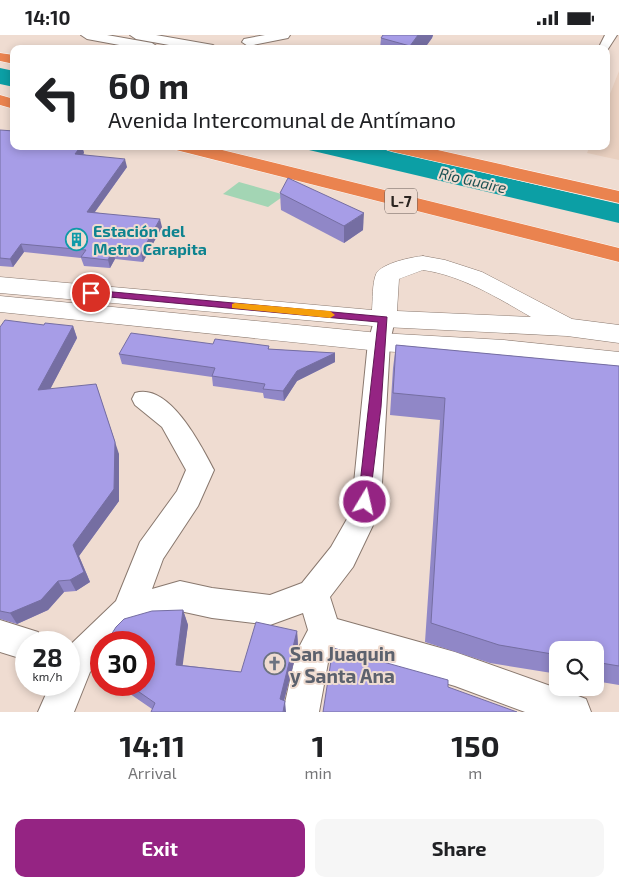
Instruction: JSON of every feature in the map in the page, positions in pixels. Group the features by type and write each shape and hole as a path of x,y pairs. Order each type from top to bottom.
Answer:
{"highway":[{"name":"L-7","path":"199,150 619,255"},
{"path":"412,150 619,197"}],"main road":[{"path":"382,331 387,276 407,265 423,263 451,268 524,302 567,327"},
{"path":"0,285 382,331 504,349 619,362"},
{"path":"0,304 382,331 567,327 619,334"}],"street":[{"path":"87,35 141,45"},
{"path":"136,35 191,45"},
{"path":"248,42 284,35"},
{"path":"127,612 180,596 212,603 270,610 313,594 342,557 361,521 368,483 382,331"},
{"path":"80,661 127,612 151,552 188,498 200,470 171,419 144,399"},
{"path":"301,712 313,653 325,633 313,594"},
{"path":"325,633 455,669 572,712"},
{"path":"0,635 15,640"},
{"path":"56,712 61,696"}],"shaded area":[{"path":"619,71 619,160 587,153 588,150 610,150 610,94"}],"green space":[{"path":"239,182 285,195 268,207 223,194"}],"water":[{"path":"0,68 10,70 10,86 0,84"},
{"name":"Río Guaire","path":"309,150 386,150 619,204 619,223"}],"building":[{"path":"383,35 418,35 411,45 381,38"},
{"path":"0,130 10,131 10,150 78,150 75,154 125,159 87,212 160,219 141,253 113,250 108,260 81,257 86,250 21,244 10,259 0,258"},
{"path":"288,178 364,213 344,226 280,193"},
{"path":"5,320 44,325 45,323 73,326 38,390 96,384 115,442 114,489 73,545 84,572 70,580 58,581 41,600 10,613 0,611 0,327"},
{"path":"131,333 213,344 215,339 269,346 268,349 335,353 297,371 283,391 263,389 265,384 212,376 215,368 119,354"},
{"path":"396,345 619,366 619,666 604,664 604,641 549,641 549,653 499,645 431,623 445,398 393,393"},
{"path":"183,610 176,665 241,672 256,622 297,631 280,699 285,701 283,712 151,712 155,703 145,696 155,696 155,631 114,631 124,619 152,611"},
{"path":"333,648 448,680 448,687 517,712 323,712"}],"slow traffic":[{"path":"235,306 330,315"}],"place":[{"name":"Estación del Metro Carapita","path":"77,239"},
{"name":"San Juaquin y Santa Ana","path":"274,664"}],"route":[{"path":"91,293 384,319 379,342 375,407 365,502"}]}
